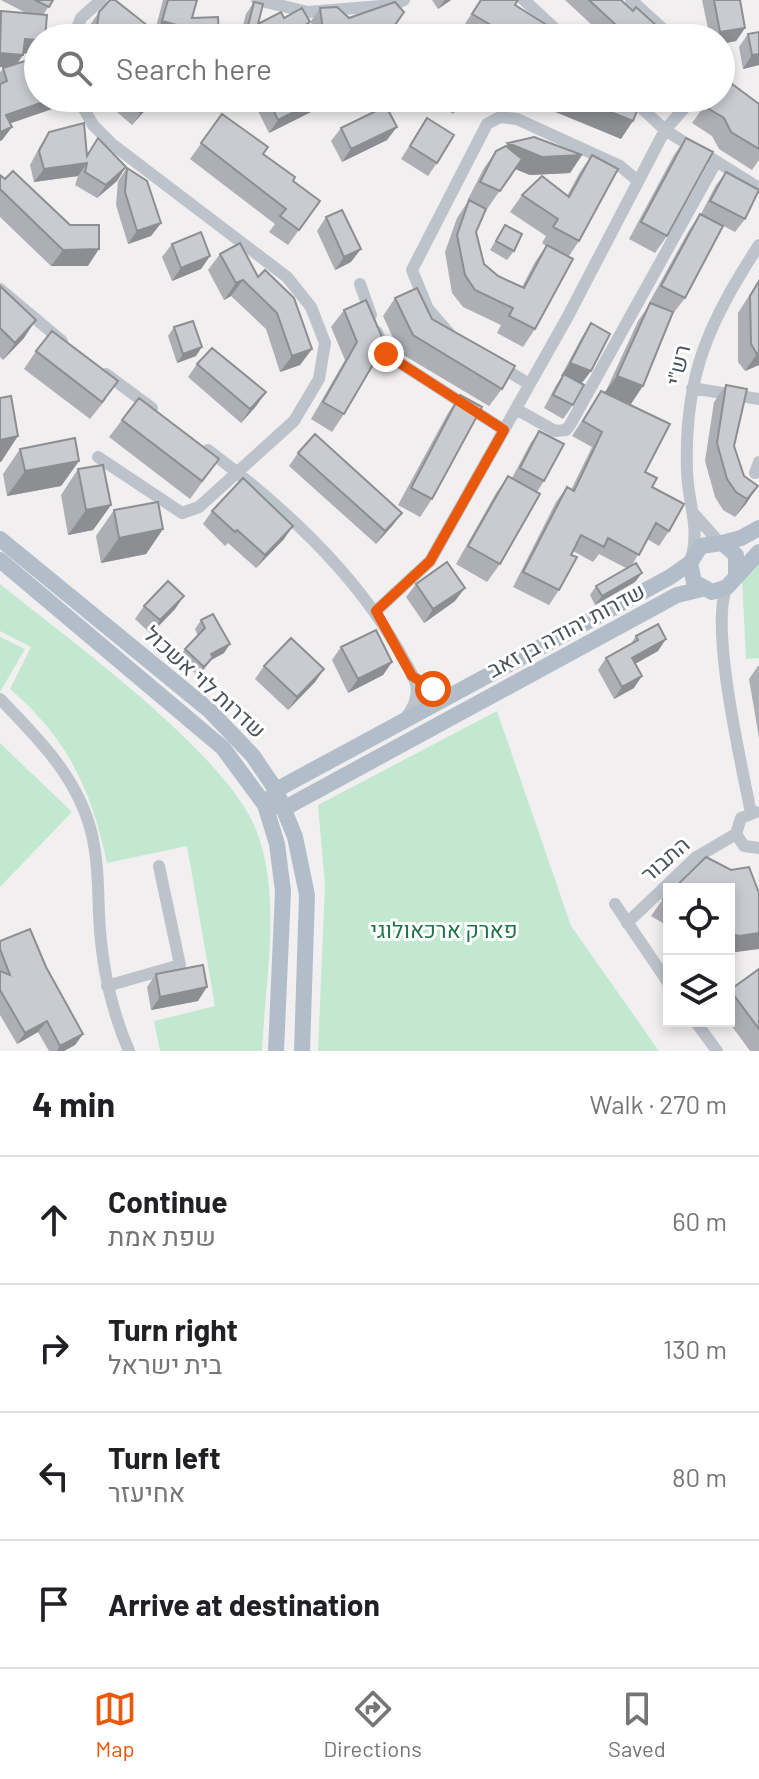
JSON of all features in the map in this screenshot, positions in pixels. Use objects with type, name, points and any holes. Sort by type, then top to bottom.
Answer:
[{"type":"main road","points":[[285,808],[265,805],[276,790],[670,577],[701,546],[741,538],[759,528]]},
{"type":"main road","name":"שדרות לוי אשכול","points":[[0,539],[209,710],[253,756],[276,790],[285,808],[307,895],[302,1051]]},
{"type":"main road","points":[[720,542],[736,555],[731,581]]},
{"type":"main road","points":[[691,559],[691,577],[704,590],[731,581],[759,552]]},
{"type":"main road","name":"שדרות לוי אשכול","points":[[0,560],[223,748],[265,805],[277,844],[283,891],[276,1051]]},
{"type":"main road","name":"שדרות יהודה בן זאב","points":[[285,808],[677,595],[704,590]]},
{"type":"street","points":[[79,24],[101,0]]},
{"type":"street","points":[[257,0],[308,12],[393,5],[404,0]]},
{"type":"street","points":[[524,0],[550,24]]},
{"type":"street","points":[[631,0],[658,24]]},
{"type":"street","points":[[86,112],[93,125],[112,144],[287,277],[303,293],[319,324],[324,359],[310,396],[294,421],[199,507],[182,513],[98,457]]},
{"type":"street","points":[[646,112],[665,130],[759,188]]},
{"type":"street","points":[[376,611],[430,561],[516,409],[665,130],[681,112]]},
{"type":"street","points":[[464,342],[445,331],[428,309],[412,270],[487,124],[500,117],[517,119],[620,166],[638,181]]},
{"type":"street","points":[[516,409],[555,431],[562,431],[570,425],[716,162]]},
{"type":"street","name":"רש\"י","points":[[691,559],[696,536],[686,455],[692,388],[713,320],[759,245]]},
{"type":"street","points":[[360,284],[386,354],[504,430]]},
{"type":"street","points":[[0,289],[80,354]]},
{"type":"street","points":[[489,358],[529,384]]},
{"type":"street","points":[[92,363],[165,418]]},
{"type":"street","points":[[692,388],[759,399]]},
{"type":"street","points":[[202,446],[239,473],[333,561],[376,611],[412,676],[415,702],[404,721]]},
{"type":"street","points":[[693,509],[697,520],[720,542]]},
{"type":"street","points":[[722,632],[731,581]]},
{"type":"street","points":[[704,590],[722,632],[755,813],[741,818],[736,834],[744,846],[759,850]]},
{"type":"street","points":[[412,676],[433,689],[455,694]]},
{"type":"street","points":[[0,699],[45,744],[83,808],[98,873],[107,986],[129,1051]]},
{"type":"street","name":"התבור","points":[[627,923],[695,858],[736,834]]},
{"type":"street","points":[[107,986],[180,965],[159,866]]},
{"type":"street","points":[[615,904],[663,975]]},
{"type":"street","points":[[699,1027],[717,1051]]},
{"type":"green space","points":[[759,561],[759,658],[746,659],[742,579]]},
{"type":"green space","points":[[0,584],[143,699],[214,768],[240,801],[257,832],[269,885],[270,941],[262,1051],[160,1051],[154,1021],[215,1006],[187,846],[107,863],[93,812],[74,767],[47,727],[10,689],[31,647],[0,631]]},
{"type":"green space","points":[[0,637],[25,649],[0,692]]},
{"type":"green space","name":"פארק ארכאולוגי","points":[[497,711],[571,926],[659,1051],[318,1051],[325,886],[318,805]]},
{"type":"green space","points":[[0,743],[72,812],[0,887]]},
{"type":"building","points":[[35,0],[53,0],[49,7]]},
{"type":"building","points":[[110,0],[115,0],[146,24],[97,24],[99,12]]},
{"type":"building","points":[[168,0],[197,0],[192,18],[218,17],[218,24],[173,24],[162,21]]},
{"type":"building","points":[[481,0],[518,0],[515,5],[545,24],[489,24],[472,14]]},
{"type":"building","points":[[589,0],[621,0],[633,11],[636,7],[655,24],[615,24]]},
{"type":"building","points":[[714,0],[740,0],[745,28],[735,30],[735,24],[718,24]]},
{"type":"building","points":[[254,2],[263,4],[258,24],[248,24]]},
{"type":"building","points":[[395,2],[404,12],[396,24],[322,24],[320,8],[337,7],[349,18]]},
{"type":"building","points":[[302,8],[310,22],[258,24],[281,12],[284,18]]},
{"type":"building","points":[[1,11],[47,15],[46,24],[24,24],[23,55],[0,53]]},
{"type":"building","points":[[759,32],[759,54],[752,55],[748,34]]},
{"type":"building","points":[[24,61],[24,109],[6,115],[12,127],[0,132],[0,84],[7,81],[3,68]]},
{"type":"building","points":[[735,86],[759,104],[759,149],[731,132],[724,118],[714,112],[735,112]]},
{"type":"building","points":[[274,112],[294,112],[278,120]]},
{"type":"building","points":[[374,112],[389,112],[397,127],[351,149],[341,128]]},
{"type":"building","points":[[611,112],[637,112],[633,121]]},
{"type":"building","points":[[222,114],[268,147],[263,154],[295,177],[293,181],[320,201],[299,230],[280,216],[286,209],[201,143]]},
{"type":"building","points":[[427,118],[454,135],[437,163],[410,146]]},
{"type":"building","points":[[84,123],[87,156],[98,138],[126,167],[106,185],[85,172],[87,163],[44,169],[39,151],[49,132]]},
{"type":"building","points":[[534,137],[582,155],[542,157],[508,143]]},
{"type":"building","points":[[686,138],[713,152],[667,236],[641,222]]},
{"type":"building","points":[[506,146],[522,159],[500,191],[480,182],[496,151]]},
{"type":"building","points":[[592,155],[618,169],[579,241],[553,227],[558,219],[522,195],[542,176],[569,197]]},
{"type":"building","points":[[127,168],[147,181],[161,223],[137,231],[125,192]]},
{"type":"building","points":[[13,171],[70,225],[99,225],[99,249],[63,250],[0,189],[0,175],[5,179]]},
{"type":"building","points":[[726,172],[759,190],[745,219],[710,201]]},
{"type":"building","points":[[469,200],[486,209],[476,232],[484,264],[498,276],[524,288],[547,245],[573,259],[535,329],[509,316],[513,308],[475,290],[465,275],[457,235]]},
{"type":"building","points":[[342,210],[361,249],[344,257],[326,217]]},
{"type":"building","points":[[700,214],[723,226],[685,298],[661,286]]},
{"type":"building","points":[[505,225],[522,234],[514,251],[496,241]]},
{"type":"building","points":[[201,232],[210,256],[181,268],[172,244]]},
{"type":"building","points":[[240,243],[258,277],[265,270],[294,298],[312,349],[292,356],[277,313],[243,280],[236,283],[220,254]]},
{"type":"building","points":[[759,281],[757,354],[751,344],[750,296]]},
{"type":"building","points":[[0,286],[36,320],[15,343],[0,328]]},
{"type":"building","points":[[417,288],[432,319],[515,366],[502,389],[413,335],[395,298]]},
{"type":"building","points":[[366,300],[385,344],[344,414],[323,402],[357,342],[344,310]]},
{"type":"building","points":[[650,303],[673,312],[643,386],[617,376]]},
{"type":"building","points":[[193,321],[202,347],[183,354],[174,327]]},
{"type":"building","points":[[591,323],[610,334],[591,371],[570,363]]},
{"type":"building","points":[[52,331],[118,381],[102,402],[36,351]]},
{"type":"building","points":[[212,348],[266,392],[250,409],[197,364]]},
{"type":"building","points":[[564,374],[584,385],[573,405],[553,395]]},
{"type":"building","points":[[726,385],[747,389],[734,446],[744,476],[758,486],[747,499],[736,492],[727,479],[717,443]]},
{"type":"building","points":[[601,391],[670,424],[645,472],[657,478],[652,487],[684,504],[669,531],[656,523],[639,555],[608,538],[604,547],[581,535],[571,555],[577,557],[559,590],[523,572],[567,487],[574,491],[602,432],[583,421]]},
{"type":"building","points":[[460,395],[482,407],[432,499],[411,488]]},
{"type":"building","points":[[11,396],[18,436],[0,440],[0,398]]},
{"type":"building","points":[[139,398],[219,459],[202,481],[122,420]]},
{"type":"building","points":[[539,431],[564,444],[544,481],[520,468]]},
{"type":"building","points":[[315,434],[402,513],[385,531],[298,453]]},
{"type":"building","points":[[75,438],[79,461],[25,471],[20,449]]},
{"type":"building","points":[[103,465],[111,505],[86,510],[78,469]]},
{"type":"building","points":[[508,476],[540,494],[500,564],[468,546]]},
{"type":"building","points":[[243,478],[293,526],[265,555],[212,511]]},
{"type":"building","points":[[158,502],[163,529],[119,538],[114,510]]},
{"type":"building","points":[[447,562],[465,588],[433,609],[416,584]]},
{"type":"building","points":[[636,563],[642,573],[602,596],[596,586]]},
{"type":"building","points":[[168,581],[184,596],[160,620],[144,606]]},
{"type":"building","points":[[213,614],[230,644],[211,654],[213,657],[204,667],[185,649],[205,628],[201,620]]},
{"type":"building","points":[[658,624],[666,639],[632,658],[642,676],[622,687],[606,658],[638,640],[636,636]]},
{"type":"building","points":[[376,630],[392,662],[358,679],[341,647]]},
{"type":"building","points":[[291,638],[324,669],[297,697],[264,666]]},
{"type":"building","points":[[706,857],[731,870],[749,867],[759,893],[759,933],[735,935],[735,883],[679,883]]},
{"type":"building","points":[[30,929],[46,967],[83,1034],[60,1046],[47,1021],[25,1033],[0,990],[0,971],[10,975],[0,941]]},
{"type":"building","points":[[203,965],[207,987],[160,997],[156,974]]},
{"type":"building","points":[[759,969],[759,1029],[735,997],[735,986]]},
{"type":"route","points":[[386,354],[504,430],[430,561],[376,611],[412,676],[433,689]]}]
